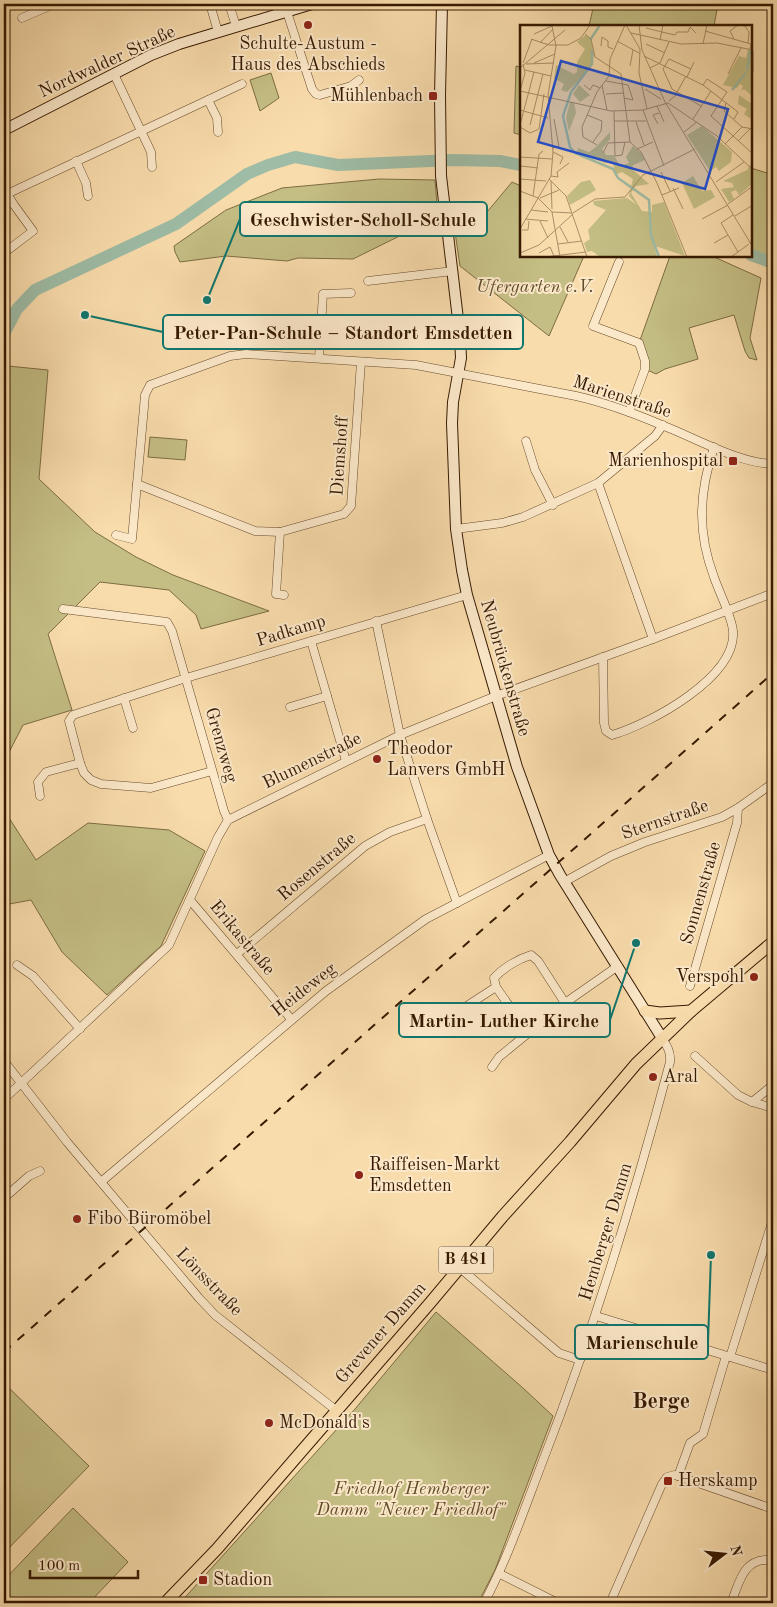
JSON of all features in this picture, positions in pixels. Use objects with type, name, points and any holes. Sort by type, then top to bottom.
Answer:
[{"type":"main road","name":"Grevener Damm","points":[[165,1603],[217,1549],[636,1064],[691,1011],[773,942]]},
{"type":"main road","points":[[645,1011],[660,1013],[691,1011]]},
{"type":"street","points":[[22,18],[54,4]]},
{"type":"street","points":[[210,4],[218,32]]},
{"type":"street","points":[[229,4],[236,26]]},
{"type":"street","name":"Nordwalder Straße","points":[[4,130],[151,55],[179,44],[312,4]]},
{"type":"street","name":"Neubrückenstraße","points":[[442,4],[441,176],[460,336],[461,358],[453,402],[452,422],[456,529],[467,595],[520,775],[549,855],[662,1038]]},
{"type":"street","points":[[287,12],[312,89],[316,94],[320,95],[351,86],[359,80]]},
{"type":"street","points":[[114,74],[151,152],[152,167]]},
{"type":"street","points":[[4,253],[33,231],[14,206],[6,190],[76,161],[242,84]]},
{"type":"street","points":[[208,100],[216,118],[218,132]]},
{"type":"street","points":[[76,161],[86,183],[88,196]]},
{"type":"street","points":[[619,262],[593,326],[639,343],[645,361],[645,369],[629,412]]},
{"type":"street","points":[[368,281],[452,271]]},
{"type":"street","points":[[319,358],[323,294],[351,293]]},
{"type":"street","points":[[116,535],[132,538],[145,395],[150,386],[230,356],[246,354],[416,365],[458,373]]},
{"type":"street","name":"Diemshoff","points":[[137,484],[255,532],[280,532],[344,514],[351,506],[361,362]]},
{"type":"street","name":"Marienstraße","points":[[458,373],[593,400],[663,425],[755,462],[773,463]]},
{"type":"street","points":[[456,529],[502,523],[523,517],[598,483],[655,436],[663,425]]},
{"type":"street","points":[[526,441],[535,470],[553,505]]},
{"type":"street","points":[[603,657],[604,723],[606,731],[612,735],[645,723],[676,705],[702,686],[728,655],[733,644],[733,630],[706,555],[702,532],[706,470],[714,447]]},
{"type":"street","points":[[598,483],[653,639]]},
{"type":"street","points":[[280,532],[276,594],[284,594]]},
{"type":"street","name":"Blumenstraße","points":[[228,820],[400,735],[496,696],[773,593]]},
{"type":"street","name":"Padkamp","points":[[80,763],[69,727],[69,721],[73,715],[186,678],[467,595]]},
{"type":"street","name":"Grenzweg","points":[[63,608],[167,622],[172,631],[228,820]]},
{"type":"street","points":[[376,621],[400,735],[426,819],[457,903]]},
{"type":"street","points":[[311,641],[346,761]]},
{"type":"street","points":[[290,707],[327,696]]},
{"type":"street","points":[[124,698],[133,728]]},
{"type":"street","points":[[40,796],[38,782],[46,772],[80,763],[84,773],[91,780],[101,784],[151,788],[212,771]]},
{"type":"street","name":"Sternstraße","points":[[564,882],[611,856],[645,842],[722,816],[738,808],[773,783]]},
{"type":"street","name":"Sonnenstraße","points":[[690,986],[737,823],[738,808]]},
{"type":"street","name":"Rosenstraße","points":[[237,954],[370,843],[390,832],[426,819]]},
{"type":"street","points":[[4,1099],[169,945],[218,837],[228,820]]},
{"type":"street","name":"Heideweg","points":[[101,1182],[326,990],[426,919],[549,855]]},
{"type":"street","name":"Erikastraße","points":[[190,900],[291,1019]]},
{"type":"street","points":[[528,1033],[496,987],[494,978],[500,972],[524,957],[531,955],[538,961],[565,1004]]},
{"type":"street","points":[[17,965],[33,976],[80,1029]]},
{"type":"street","points":[[492,1067],[499,1057],[528,1033],[618,966]]},
{"type":"street","points":[[456,1018],[462,1008],[496,987]]},
{"type":"street","name":"Hemberger Damm","points":[[484,1603],[500,1574],[596,1316],[649,1140],[670,1062],[671,1056],[668,1046],[662,1038]]},
{"type":"street","points":[[695,1056],[738,1095],[752,1102],[773,1108]]},
{"type":"street","name":"Lönsstraße","points":[[4,1062],[101,1182],[215,1315],[337,1411]]},
{"type":"street","points":[[752,1102],[773,1085]]},
{"type":"street","points":[[4,1198],[29,1176],[40,1171]]},
{"type":"street","points":[[678,1476],[690,1443],[703,1434],[773,1219]]},
{"type":"street","points":[[460,1268],[559,1353],[580,1360]]},
{"type":"street","points":[[596,1316],[773,1370]]},
{"type":"street","points":[[610,1603],[664,1479],[671,1475],[678,1476],[773,1509]]},
{"type":"street","points":[[731,1603],[748,1566],[756,1560],[773,1560]]},
{"type":"street","points":[[500,1574],[558,1603]]},
{"type":"green space","points":[[594,4],[718,4],[714,25],[589,25]]},
{"type":"green space","points":[[516,66],[520,67],[520,135],[514,133]]},
{"type":"green space","points":[[271,73],[279,98],[260,111],[250,80]]},
{"type":"green space","points":[[773,155],[773,268],[749,258],[752,258],[752,168],[767,173]]},
{"type":"green space","points":[[379,179],[435,180],[438,217],[353,259],[298,258],[287,261],[226,256],[180,262],[175,252],[174,246],[226,210],[282,188]]},
{"type":"green space","name":"Ufergarten e.V.","points":[[512,182],[520,186],[520,258],[583,258],[549,336],[460,266],[455,232],[472,230]]},
{"type":"green space","points":[[669,258],[716,258],[761,278],[750,338],[757,360],[749,358],[745,351],[734,315],[689,328],[698,359],[665,369],[656,374],[645,369],[639,343]]},
{"type":"green space","points":[[8,366],[48,370],[39,479],[95,532],[136,557],[173,575],[269,611],[201,629],[196,615],[169,590],[100,582],[48,634],[72,710],[23,725],[4,762],[4,722],[10,719],[4,704],[4,414]]},
{"type":"green space","points":[[150,437],[187,440],[185,460],[148,457]]},
{"type":"green space","points":[[4,810],[36,860],[88,823],[169,830],[205,851],[161,946],[107,995],[62,952],[31,900],[4,905]]},
{"type":"green space","name":"Friedhof Hemberger Damm \"Neuer Friedhof\"","points":[[436,1312],[553,1416],[495,1570],[478,1603],[180,1603],[355,1409]]},
{"type":"green space","points":[[4,1383],[89,1466],[4,1553]]},
{"type":"green space","points":[[73,1508],[128,1562],[89,1603],[5,1603],[4,1580]]},
{"type":"waterway","name":"Mühlenbach","points":[[4,334],[17,309],[35,290],[176,224],[247,174],[268,165],[295,157],[338,165],[453,160],[500,161],[520,165]]},
{"type":"waterway","name":"Mühlenbach","points":[[752,255],[773,263]]},
{"type":"railway","points":[[4,1352],[773,673]]},
{"type":"place","name":"Schulte-Austum - Haus des Abschieds","points":[[308,25]]},
{"type":"place","name":"Mühlenbach","points":[[433,96]]},
{"type":"place","name":"Geschwister-Scholl-Schule","points":[[207,300]]},
{"type":"place","name":"Peter-Pan-Schule – Standort Emsdetten","points":[[85,315]]},
{"type":"place","name":"Marienhospital","points":[[733,461]]},
{"type":"place","name":"Theodor Lanvers GmbH","points":[[377,759]]},
{"type":"place","name":"Martin- Luther Kirche","points":[[636,943]]},
{"type":"place","name":"Verspohl","points":[[754,977]]},
{"type":"place","name":"Aral","points":[[653,1077]]},
{"type":"place","name":"Raiffeisen-Markt Emsdetten","points":[[359,1175]]},
{"type":"place","name":"Fibo Büromöbel","points":[[77,1219]]},
{"type":"place","name":"Marienschule","points":[[711,1255]]},
{"type":"place","name":"McDonald's","points":[[269,1423]]},
{"type":"place","name":"Herskamp","points":[[668,1481]]},
{"type":"place","name":"Stadion","points":[[203,1580]]},
{"type":"district","name":"Berge","points":[[661,1402]]}]
